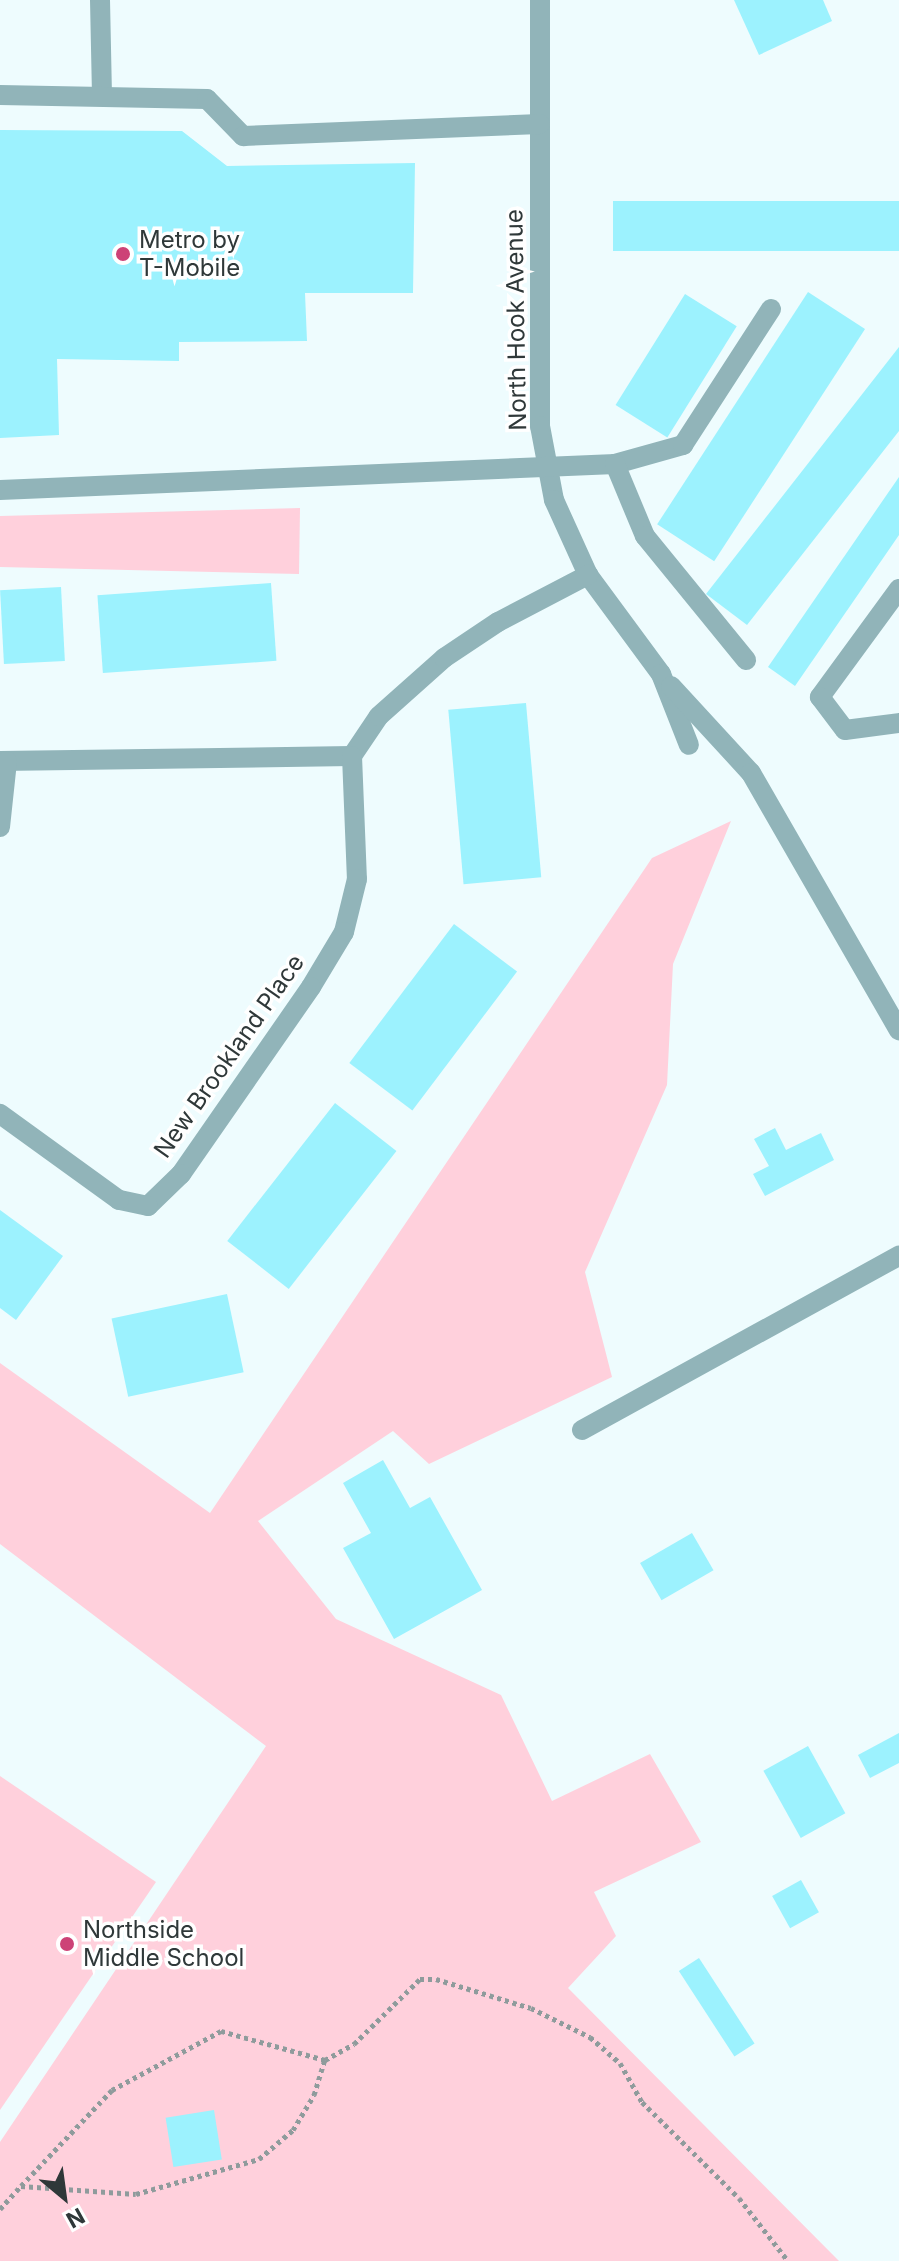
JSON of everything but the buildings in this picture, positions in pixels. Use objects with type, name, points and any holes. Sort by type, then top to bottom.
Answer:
[{"type":"street","points":[[100,0],[102,94]]},
{"type":"street","name":"North Hook Avenue","points":[[540,0],[540,426],[554,500],[588,575],[661,674],[689,745]]},
{"type":"street","points":[[0,95],[102,94],[207,99],[243,136],[540,124]]},
{"type":"street","points":[[0,490],[547,464],[615,464],[683,445],[771,309]]},
{"type":"street","points":[[615,464],[645,536],[746,660]]},
{"type":"street","points":[[0,827],[3,761],[352,756],[379,716],[444,658],[498,622],[588,575]]},
{"type":"street","points":[[899,589],[820,697],[845,730],[899,723]]},
{"type":"street","points":[[661,674],[751,773],[899,1030]]},
{"type":"street","name":"New Brookland Place","points":[[0,1114],[119,1200],[148,1206],[181,1174],[344,932],[357,879],[352,756]]},
{"type":"street","points":[[582,1430],[899,1256]]},
{"type":"path","points":[[21,2186],[136,2194],[242,2167],[293,2130],[314,2095],[325,2060],[354,2044],[420,1979],[480,1989],[531,2008],[590,2037],[620,2063],[642,2102],[739,2198],[788,2261]]},
{"type":"path","points":[[0,2209],[112,2090],[221,2031],[325,2060]]},
{"type":"path","points":[[21,2186],[38,2187]]},
{"type":"shaded area","points":[[300,508],[299,574],[0,567],[0,516]]},
{"type":"shaded area","points":[[731,821],[673,964],[667,1085],[585,1272],[612,1377],[429,1464],[393,1431],[258,1521],[336,1619],[501,1695],[552,1801],[650,1754],[701,1842],[594,1892],[616,1936],[568,1988],[839,2261],[0,2261],[0,2142],[266,1746],[0,1544],[0,1363],[210,1513],[652,858]]},
{"type":"shaded area","points":[[0,1776],[156,1882],[0,2110]]},
{"type":"place","name":"Metro by T-Mobile","points":[[123,254]]},
{"type":"place","name":"Northside Middle School","points":[[67,1944]]}]
